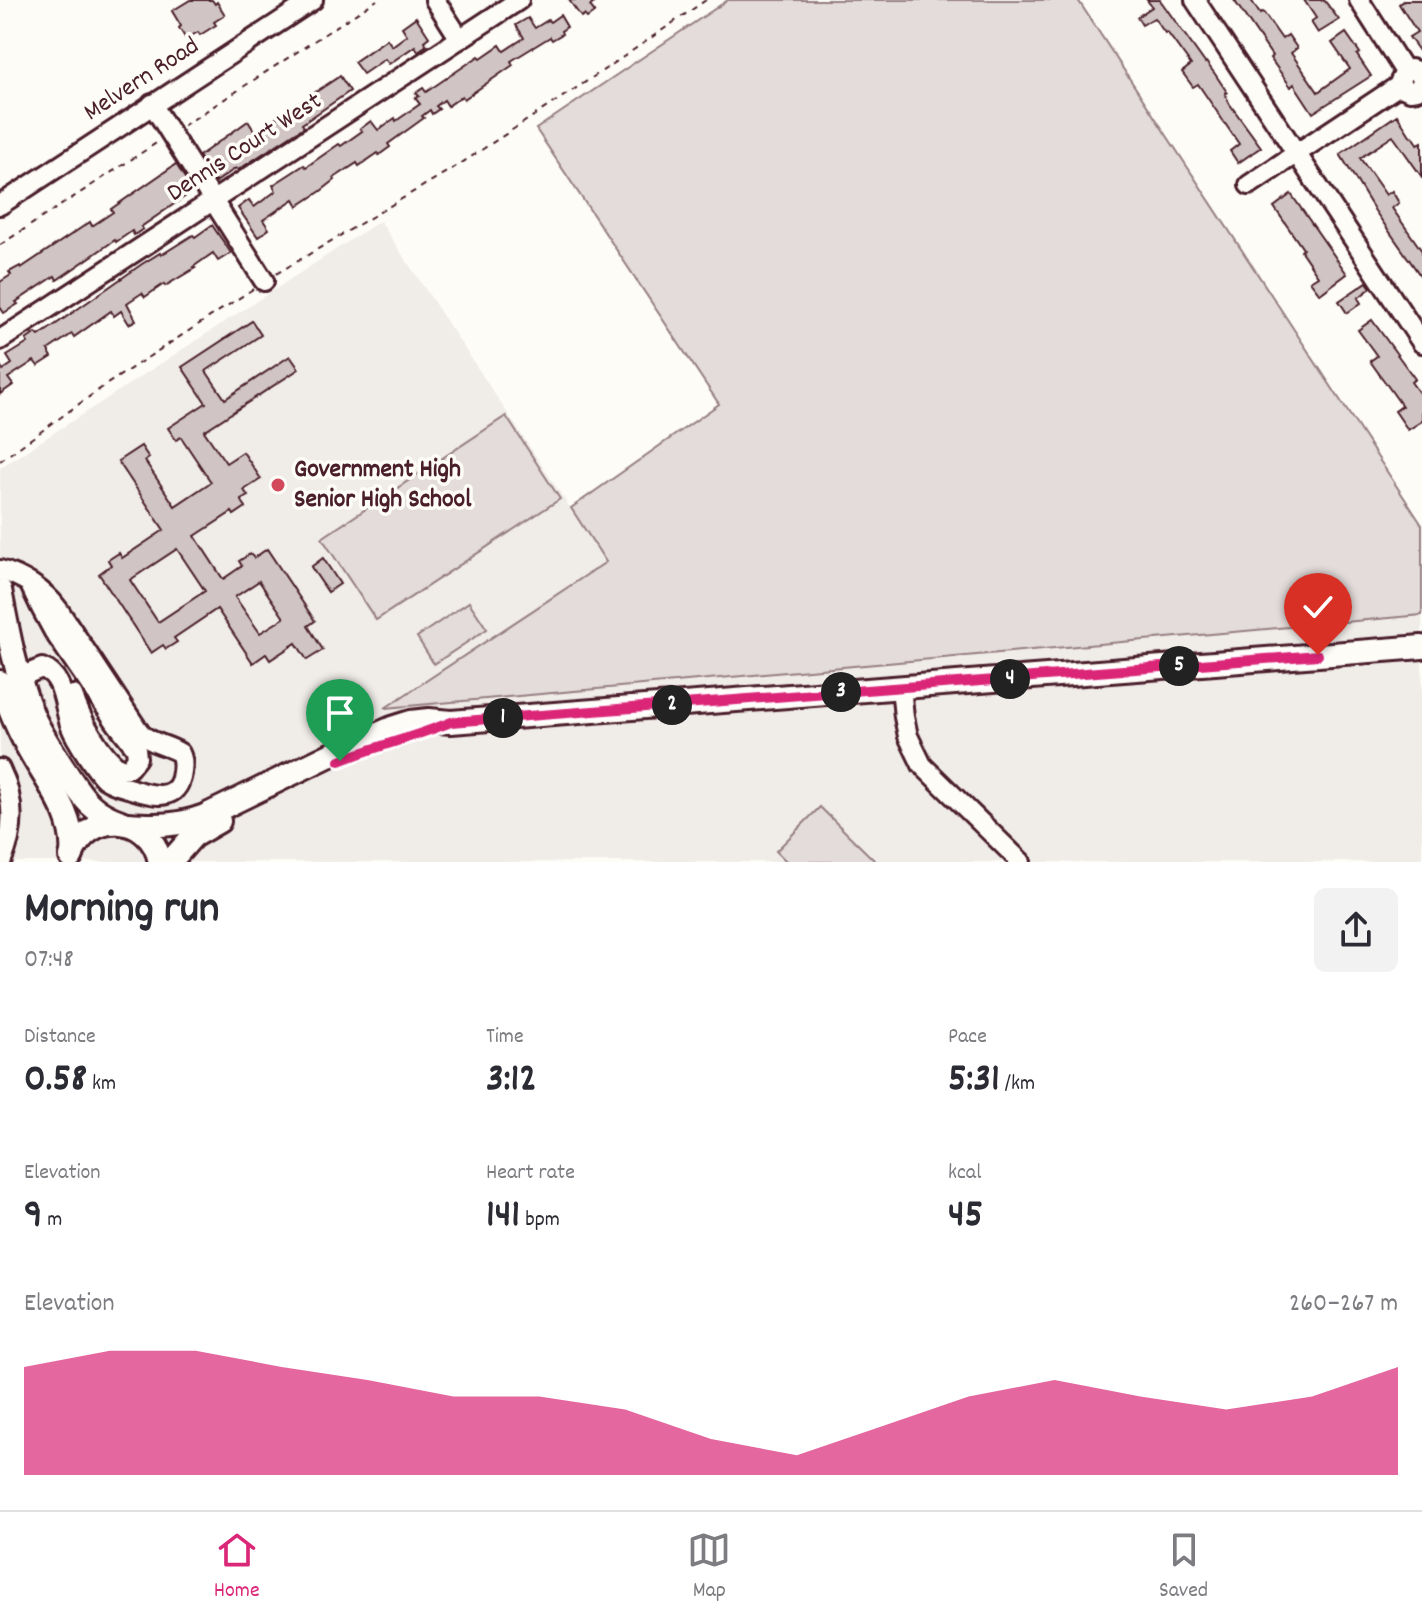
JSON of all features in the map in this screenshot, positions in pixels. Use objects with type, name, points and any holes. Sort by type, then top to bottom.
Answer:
[{"type":"main road","points":[[0,590],[15,722],[69,821],[73,841],[71,858]]},
{"type":"main road","points":[[71,858],[77,843],[92,829],[105,823],[173,825],[189,822],[411,722],[451,722],[1422,647]]},
{"type":"main road","points":[[10,679],[87,802],[102,815],[140,829],[152,840],[160,862]]},
{"type":"main road","points":[[170,862],[193,836],[210,825],[316,772],[364,751],[424,734],[451,722]]},
{"type":"street","name":"Melvern Road","points":[[0,205],[313,0]]},
{"type":"street","points":[[435,0],[460,39]]},
{"type":"street","name":"Dennis Court West","points":[[0,340],[519,0]]},
{"type":"street","points":[[1195,0],[1422,343]]},
{"type":"street","points":[[1249,185],[1416,81],[1359,0]]},
{"type":"street","points":[[152,104],[264,281]]},
{"type":"street","points":[[0,570],[22,578],[53,603],[141,734],[180,753],[183,761],[178,785],[168,794],[159,796],[106,779],[72,730],[56,677],[42,668]]},
{"type":"street","points":[[10,679],[54,664],[64,670],[81,716],[105,753],[121,769],[133,765],[138,754],[136,748],[54,632],[30,585]]},
{"type":"street","points":[[901,687],[908,736],[922,765],[1021,862]]},
{"type":"street","points":[[0,769],[10,795],[12,819],[1,862]]},
{"type":"path","points":[[0,245],[377,0]]},
{"type":"path","points":[[0,461],[107,384],[264,281],[460,164],[706,0]]},
{"type":"shaded area","points":[[728,0],[1078,0],[1422,525],[1422,615],[385,708],[606,562],[571,508],[719,404],[536,129]]},
{"type":"shaded area","points":[[380,221],[606,562],[386,708],[1422,616],[1422,862],[0,862],[0,468]]},
{"type":"shaded area","points":[[506,416],[560,499],[376,620],[322,538]]},
{"type":"shaded area","points":[[469,602],[487,629],[434,664],[417,637]]},
{"type":"shaded area","points":[[820,807],[876,862],[787,862],[776,851]]},
{"type":"building","points":[[190,0],[217,2],[225,15],[200,35],[198,32],[186,39],[172,11]]},
{"type":"building","points":[[569,0],[599,0],[590,6],[595,12],[587,18],[584,15],[581,17]]},
{"type":"building","points":[[1147,0],[1160,0],[1215,74],[1227,92],[1229,103],[1261,147],[1238,163],[1230,151],[1239,144],[1198,84],[1193,87],[1182,72],[1191,65],[1154,18],[1142,25],[1137,17],[1152,7]]},
{"type":"building","points":[[1234,0],[1251,0],[1282,39],[1288,35],[1297,48],[1291,53],[1318,92],[1350,69],[1332,43],[1346,33],[1371,76],[1313,113],[1294,84],[1291,87],[1270,58],[1272,56]]},
{"type":"building","points":[[1304,0],[1324,0],[1339,20],[1318,33],[1311,22],[1316,18]]},
{"type":"building","points":[[1404,0],[1422,0],[1422,55],[1409,37],[1417,32],[1399,4]]},
{"type":"building","points":[[560,15],[567,27],[561,31],[562,34],[552,40],[550,37],[511,61],[513,65],[464,99],[462,96],[448,106],[444,100],[436,106],[439,109],[432,114],[430,110],[422,116],[424,118],[388,144],[390,147],[379,155],[359,166],[357,163],[298,206],[294,199],[263,220],[269,229],[258,237],[238,208],[249,200],[254,207],[276,191],[273,185],[339,144],[341,146],[371,121],[378,130],[395,118],[396,121],[420,104],[415,98],[423,88],[426,92],[479,56],[481,58],[500,45],[504,51],[524,38],[516,25],[528,18],[535,28]]},
{"type":"building","points":[[416,17],[429,37],[424,41],[427,45],[418,51],[415,46],[389,64],[385,59],[363,74],[354,62],[387,39],[392,46],[407,35],[402,27]]},
{"type":"building","points":[[340,76],[350,91],[302,124],[304,127],[216,182],[199,156],[248,121],[255,132]]},
{"type":"building","points":[[1397,115],[1411,137],[1418,144],[1422,142],[1422,177],[1393,136],[1360,158],[1386,195],[1392,191],[1399,203],[1392,208],[1422,251],[1422,278],[1340,154]]},
{"type":"building","points":[[176,164],[193,191],[134,235],[132,231],[115,240],[57,280],[55,276],[4,313],[0,307],[0,282],[11,275],[9,272],[21,268],[90,222],[92,226]]},
{"type":"building","points":[[1291,194],[1347,274],[1320,294],[1310,281],[1318,276],[1274,207]]},
{"type":"building","points":[[212,225],[231,253],[218,261],[213,253],[165,286],[145,297],[142,293],[127,303],[136,320],[129,324],[121,311],[114,316],[111,311],[74,337],[72,334],[48,350],[52,357],[38,366],[34,361],[8,378],[13,385],[0,394],[0,365],[3,370],[12,364],[7,356],[28,343],[26,340],[36,333],[39,336],[142,264]]},
{"type":"building","points":[[1367,282],[1371,288],[1358,298],[1361,303],[1347,313],[1339,301]]},
{"type":"building","points":[[1372,320],[1415,379],[1411,382],[1422,397],[1422,421],[1408,430],[1395,411],[1402,406],[1370,361],[1377,356],[1358,330]]},
{"type":"building","points":[[252,321],[261,335],[206,371],[225,399],[290,356],[299,369],[204,431],[226,463],[243,452],[261,479],[244,490],[248,496],[241,500],[246,507],[234,515],[232,512],[195,536],[223,579],[242,566],[239,561],[250,554],[254,558],[267,549],[315,621],[308,626],[323,650],[307,660],[296,643],[270,660],[266,654],[253,663],[217,609],[174,638],[177,642],[166,649],[163,645],[151,653],[99,574],[111,565],[108,560],[119,553],[122,558],[164,530],[118,461],[141,446],[149,458],[145,461],[175,506],[211,482],[181,437],[176,440],[168,428],[206,403],[182,367]],"holes":[[[177,549],[205,591],[158,622],[130,580]],[[259,581],[284,618],[260,633],[235,597]]]},
{"type":"building","points":[[323,558],[340,584],[328,592],[311,567]]},
{"type":"place","name":"Government High Senior High School","points":[[278,485]]},
{"type":"route","points":[[340,761],[451,722],[1318,655]]}]
